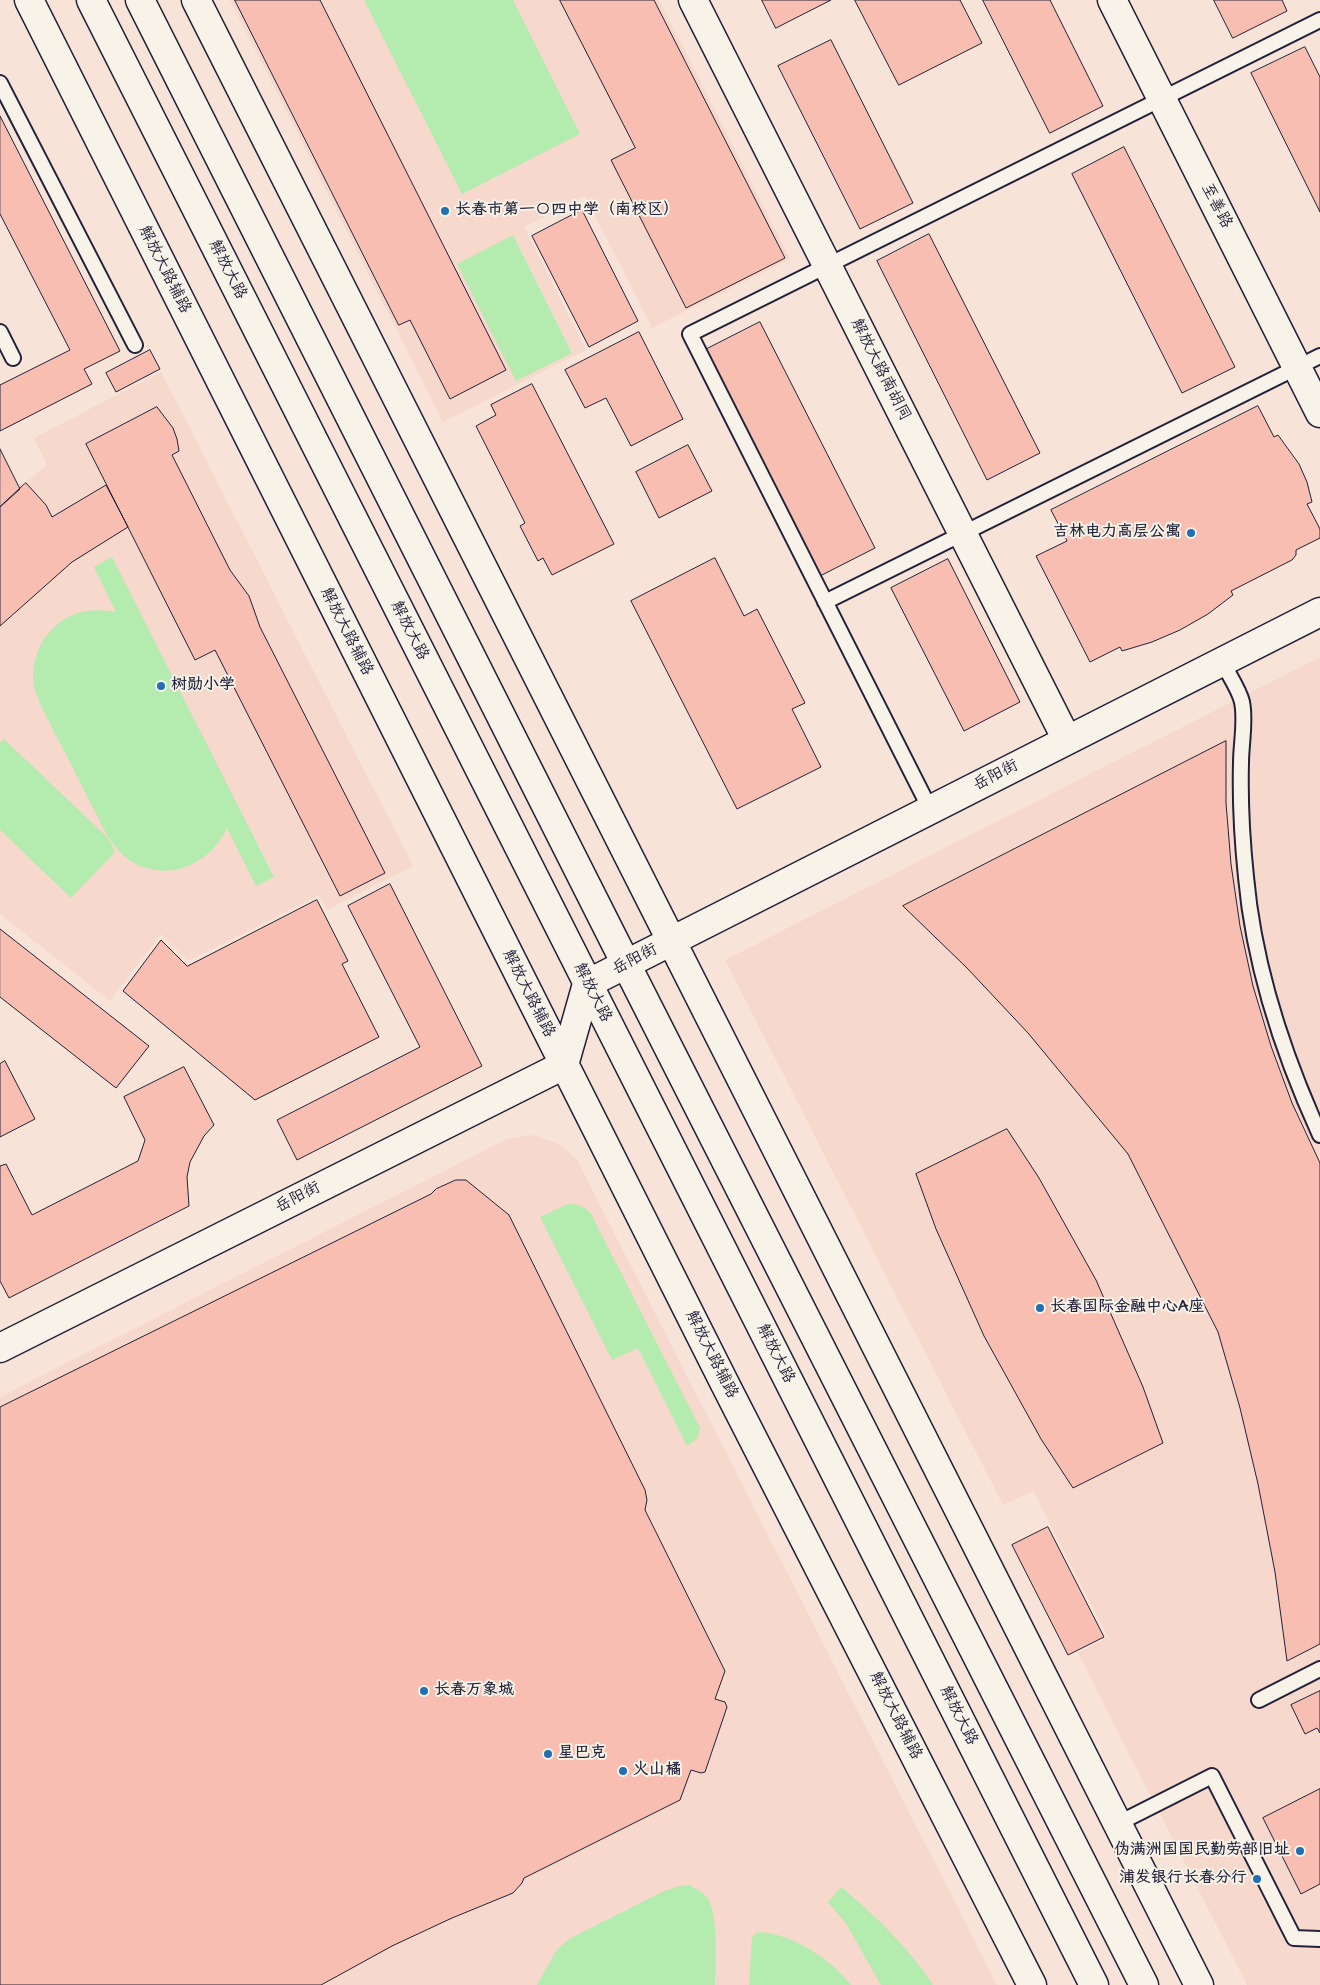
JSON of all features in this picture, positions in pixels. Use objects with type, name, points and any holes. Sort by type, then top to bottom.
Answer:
[{"type":"street","name":"解放大路辅路","points":[[28,0],[564,1064],[1032,1985]]},
{"type":"street","name":"解放大路","points":[[91,0],[1094,1985]]},
{"type":"street","points":[[140,0],[1144,1985]]},
{"type":"street","points":[[196,0],[1198,1985]]},
{"type":"street","name":"解放大路南胡同","points":[[693,0],[1067,740]]},
{"type":"street","name":"至善路","points":[[1112,0],[1162,99],[1309,362],[1320,413]]},
{"type":"street","name":"岳阳街","points":[[587,984],[1320,612]]},
{"type":"street","points":[[564,1064],[587,984]]},
{"type":"street","name":"岳阳街","points":[[0,1348],[564,1064]]},
{"type":"lane","points":[[930,809],[690,334],[1320,20]]},
{"type":"lane","points":[[0,83],[136,346]]},
{"type":"lane","points":[[0,332],[14,358]]},
{"type":"lane","points":[[825,602],[1309,362]]},
{"type":"lane","points":[[1222,661],[1242,700],[1243,708],[1241,821],[1246,879],[1255,937],[1285,1051],[1320,1135]]},
{"type":"lane","points":[[1259,1700],[1320,1669]]},
{"type":"lane","points":[[1117,1824],[1212,1776],[1294,1938],[1320,1939]]},
{"type":"shaded area","name":"长春市第一〇四中学（南校区）","points":[[230,0],[659,0],[790,259],[652,328],[585,196],[524,227],[586,350],[443,422]]},
{"type":"shaded area","name":"树勋小学","points":[[161,372],[413,866],[327,910],[319,895],[188,961],[161,934],[110,1001],[0,914],[0,449],[20,488],[47,464],[34,438]]},
{"type":"shaded area","points":[[1320,657],[1320,1985],[1247,1985],[1078,1653],[1108,1637],[1033,1491],[1003,1505],[725,960]]},
{"type":"shaded area","name":"长春万象城","points":[[533,1135],[557,1143],[577,1160],[997,1985],[0,1985],[0,1397],[507,1139]]},
{"type":"green space","points":[[364,0],[513,0],[580,134],[462,194]]},
{"type":"green space","points":[[513,235],[572,353],[516,381],[457,264]]},
{"type":"green space","points":[[112,557],[274,877],[256,886],[227,828],[220,841],[200,860],[175,870],[161,871],[148,868],[134,863],[126,857],[115,847],[107,835],[40,704],[34,686],[33,674],[38,652],[50,632],[67,617],[78,613],[97,610],[116,612],[94,567]]},
{"type":"green space","points":[[4,739],[108,838],[115,852],[71,898],[0,830],[0,743]]},
{"type":"green space","points":[[568,1204],[581,1206],[591,1214],[700,1428],[696,1439],[687,1446],[638,1348],[612,1360],[540,1217]]},
{"type":"green space","points":[[689,1885],[700,1891],[708,1899],[714,1917],[716,1941],[715,1985],[537,1985],[556,1951],[569,1939],[662,1892],[679,1886]]},
{"type":"green space","points":[[841,1887],[891,1933],[924,1971],[933,1985],[881,1985],[847,1925],[828,1902]]},
{"type":"green space","points":[[762,1932],[787,1938],[811,1950],[833,1966],[851,1985],[749,1985],[752,1937],[756,1933]]},
{"type":"building","points":[[235,0],[320,0],[506,370],[450,399],[410,320],[399,325]]},
{"type":"building","points":[[560,0],[654,0],[785,258],[686,308],[611,160],[635,148]]},
{"type":"building","points":[[762,0],[831,0],[776,28]]},
{"type":"building","points":[[855,0],[960,0],[982,43],[899,85]]},
{"type":"building","points":[[983,0],[1050,0],[1103,106],[1050,133]]},
{"type":"building","points":[[1214,0],[1282,0],[1287,11],[1233,38]]},
{"type":"building","points":[[831,40],[913,203],[860,229],[778,66]]},
{"type":"building","points":[[1305,47],[1320,77],[1320,212],[1251,73]]},
{"type":"building","points":[[0,116],[120,351],[84,369],[92,384],[0,431],[0,385],[70,350],[0,214]]},
{"type":"building","points":[[1124,147],[1235,367],[1182,393],[1072,174]]},
{"type":"building","points":[[582,210],[638,321],[589,347],[532,236]]},
{"type":"building","points":[[929,234],[1040,453],[987,480],[877,261]]},
{"type":"building","points":[[760,322],[875,548],[820,576],[705,350]]},
{"type":"building","points":[[639,332],[683,419],[631,446],[606,398],[585,408],[565,370]]},
{"type":"building","points":[[150,350],[160,369],[116,392],[106,373]]},
{"type":"building","points":[[532,384],[614,544],[552,575],[543,558],[538,561],[520,526],[525,523],[476,426],[496,415],[491,405]]},
{"type":"building","name":"吉林电力高层公寓","points":[[1258,406],[1274,437],[1278,435],[1299,464],[1307,482],[1312,502],[1307,504],[1320,529],[1320,538],[1296,550],[1296,555],[1292,560],[1231,591],[1233,595],[1208,614],[1180,630],[1152,642],[1122,651],[1120,647],[1090,662],[1036,556],[1067,541],[1051,510]]},
{"type":"building","points":[[157,407],[173,428],[177,439],[179,451],[172,455],[230,570],[249,596],[260,627],[385,873],[340,896],[215,650],[195,660],[86,444]]},
{"type":"building","points":[[688,445],[712,491],[659,518],[636,472]]},
{"type":"building","points":[[0,449],[20,489],[0,507]]},
{"type":"building","points":[[26,483],[46,505],[52,517],[106,485],[128,527],[72,562],[0,626],[0,507]]},
{"type":"building","points":[[715,558],[744,616],[757,609],[805,703],[792,709],[821,767],[737,809],[631,601]]},
{"type":"building","points":[[948,559],[1020,702],[964,731],[891,588]]},
{"type":"building","points":[[1226,741],[1226,803],[1231,864],[1240,926],[1253,986],[1271,1046],[1292,1103],[1320,1163],[1320,1644],[1287,1661],[1275,1572],[1258,1484],[1240,1408],[1218,1332],[1128,1154],[1028,1033],[967,968],[903,906]]},
{"type":"building","points":[[390,884],[482,1066],[297,1160],[277,1120],[420,1047],[348,906]]},
{"type":"building","points":[[317,900],[348,961],[342,964],[379,1037],[255,1100],[123,991],[161,940],[187,966]]},
{"type":"building","points":[[0,929],[149,1046],[116,1088],[0,997]]},
{"type":"building","points":[[5,1061],[35,1119],[0,1137],[0,1064]]},
{"type":"building","points":[[184,1067],[214,1125],[204,1136],[190,1162],[187,1177],[189,1206],[9,1298],[0,1281],[0,1166],[6,1164],[32,1215],[138,1161],[145,1140],[124,1097]]},
{"type":"building","name":"长春国际金融中心A座","points":[[1007,1129],[1039,1178],[1096,1280],[1143,1387],[1163,1443],[1073,1488],[1041,1439],[984,1336],[936,1229],[916,1174]]},
{"type":"building","name":"长春万象城","points":[[456,1180],[466,1180],[509,1215],[645,1490],[647,1500],[645,1510],[725,1671],[715,1699],[725,1702],[727,1707],[705,1772],[701,1773],[691,1770],[680,1800],[524,1878],[513,1893],[452,1918],[392,1946],[321,1985],[0,1985],[0,1407]]},
{"type":"building","points":[[1048,1527],[1104,1637],[1068,1655],[1012,1545]]},
{"type":"building","points":[[1320,1691],[1320,1733],[1317,1728],[1305,1734],[1291,1705]]},
{"type":"building","name":"伪满洲国国民勤劳部旧址","points":[[1320,1789],[1320,1884],[1301,1894],[1263,1818]]},
{"type":"place","name":"长春市第一〇四中学（南校区）","points":[[445,211]]},
{"type":"place","name":"吉林电力高层公寓","points":[[1191,533]]},
{"type":"place","name":"树勋小学","points":[[161,686]]},
{"type":"place","name":"长春国际金融中心A座","points":[[1040,1308]]},
{"type":"place","name":"长春万象城","points":[[424,1691]]},
{"type":"place","name":"星巴克","points":[[548,1754]]},
{"type":"place","name":"火山橘","points":[[623,1771]]},
{"type":"place","name":"伪满洲国国民勤劳部旧址","points":[[1300,1851]]},
{"type":"place","name":"浦发银行长春分行","points":[[1257,1879]]}]
